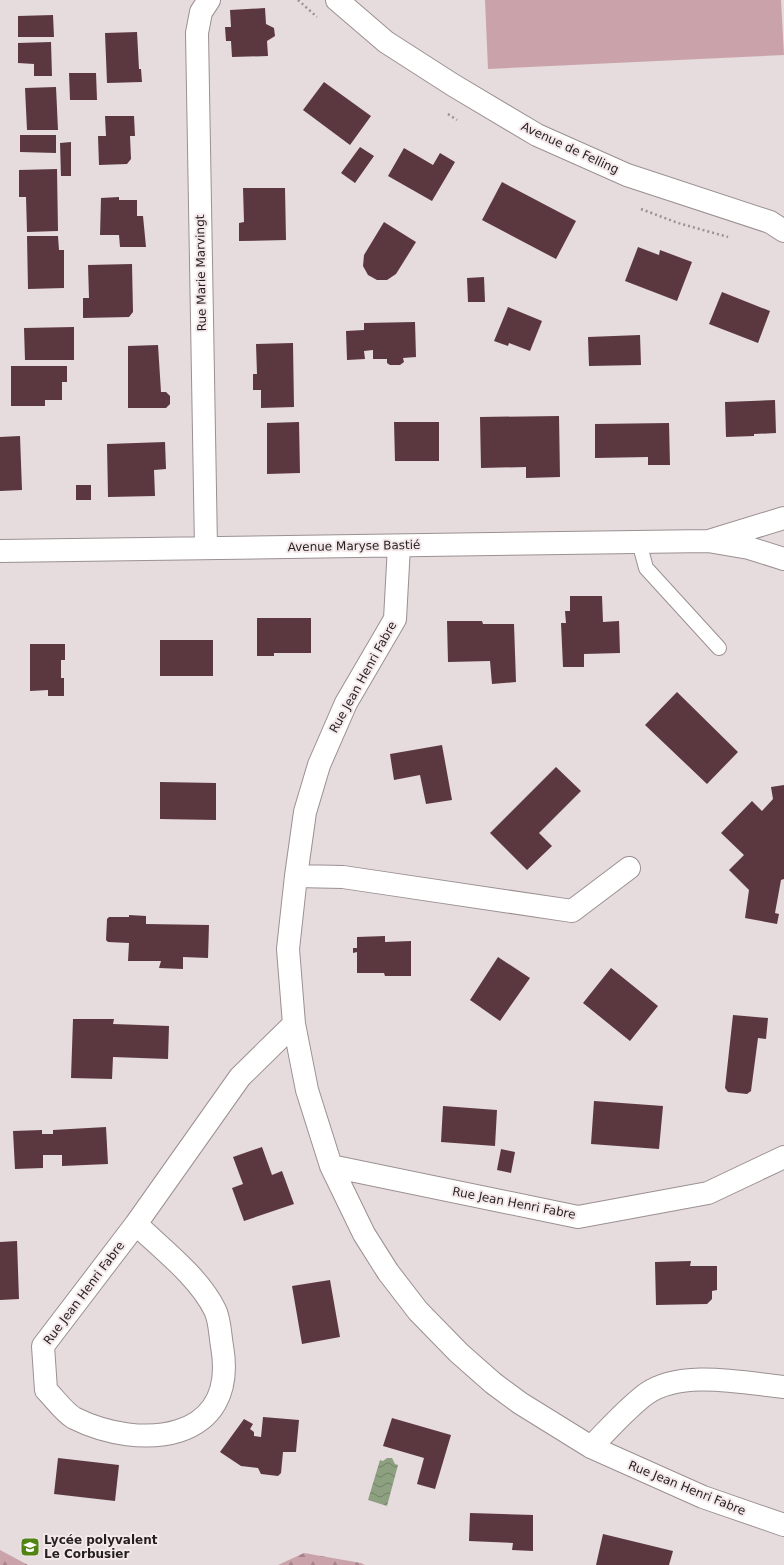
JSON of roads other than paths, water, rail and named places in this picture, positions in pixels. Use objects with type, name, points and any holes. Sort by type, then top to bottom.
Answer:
[{"type":"street","name":"Rue Marie Marvingt","points":[[206,548],[197,33],[201,12],[209,0]]},
{"type":"street","name":"Avenue de Felling","points":[[337,0],[386,42],[453,85],[537,135],[627,175],[770,222],[784,231]]},
{"type":"street","name":"Avenue Maryse Bastié","points":[[708,541],[784,518]]},
{"type":"street","name":"Avenue Maryse Bastié","points":[[0,551],[708,541],[749,548],[784,559]]},
{"type":"street","name":"Rue Jean Henri Fabre","points":[[399,546],[395,619],[346,703],[321,759],[305,812],[296,876],[288,949],[294,1024],[307,1090],[331,1166],[364,1234],[388,1272],[418,1311],[459,1353],[493,1383],[520,1403],[591,1447],[703,1497],[784,1525]]},
{"type":"street","points":[[296,876],[343,877],[572,911],[629,868]]},
{"type":"street","name":"Rue Jean Henri Fabre","points":[[136,1224],[200,1286],[216,1311],[225,1364],[217,1402],[193,1427],[156,1436],[121,1434],[73,1417],[46,1390],[43,1346],[136,1224],[240,1077],[294,1024]]},
{"type":"street","name":"Rue Jean Henri Fabre","points":[[331,1166],[578,1217],[708,1193],[784,1157]]},
{"type":"street","points":[[591,1447],[646,1394],[671,1383],[713,1380],[784,1387]]},
{"type":"lane","points":[[639,542],[646,568],[719,648]]},
{"type":"water","points":[[387,1458],[392,1458],[395,1464],[398,1465],[387,1506],[368,1500],[380,1460],[383,1461]]},
{"type":"place","name":"Lycée polyvalent Le Corbusier","points":[[30,1547]]}]
